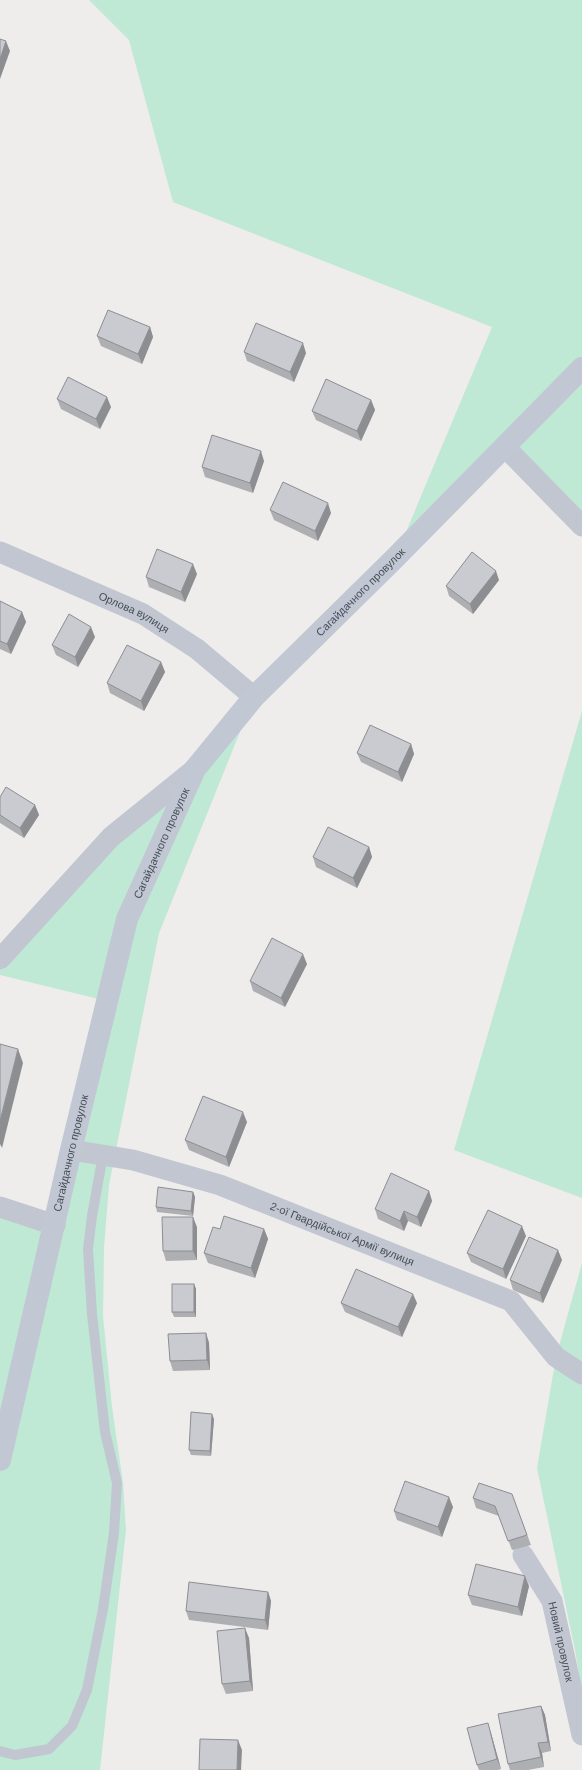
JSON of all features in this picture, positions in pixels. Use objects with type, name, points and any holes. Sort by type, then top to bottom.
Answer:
[{"type":"street","name":"Сагайдачного провулок","points":[[0,1460],[71,1150],[127,919],[195,770],[254,697],[505,447],[582,368]]},
{"type":"street","points":[[505,447],[582,526]]},
{"type":"street","name":"Орлова вулиця","points":[[0,552],[142,614],[197,649],[254,697]]},
{"type":"street","points":[[0,959],[111,837],[195,770]]},
{"type":"street","name":"2-ої Гвардійської Армії вулиця","points":[[71,1150],[133,1160],[220,1185],[511,1301],[556,1357],[582,1374]]},
{"type":"street","points":[[0,1206],[55,1225]]},
{"type":"street","name":"Новий провулок","points":[[523,1555],[552,1601],[582,1735]]},
{"type":"lane","points":[[0,1751],[15,1755],[49,1749],[72,1726],[87,1690],[103,1609],[114,1533],[117,1483],[106,1432],[92,1314],[88,1249],[92,1216],[103,1155]]},
{"type":"green space","points":[[89,0],[582,0],[582,526],[505,448],[395,558],[492,327],[173,202],[129,40]]},
{"type":"green space","points":[[254,697],[159,933],[109,1185],[104,1247],[103,1316],[112,1407],[123,1483],[126,1530],[100,1770],[0,1770],[0,1207],[54,1225],[107,1001],[0,975],[0,959]]},
{"type":"green space","points":[[582,711],[582,1198],[454,1150]]},
{"type":"green space","points":[[582,1263],[582,1692],[575,1650],[537,1468],[556,1357]]},
{"type":"building","points":[[0,39],[6,41],[0,59]]},
{"type":"building","points":[[108,310],[150,327],[138,354],[97,336]]},
{"type":"building","points":[[256,323],[303,343],[290,372],[244,352]]},
{"type":"building","points":[[68,377],[107,397],[96,419],[57,399]]},
{"type":"building","points":[[326,379],[371,400],[357,431],[312,411]]},
{"type":"building","points":[[212,435],[261,451],[250,483],[202,467]]},
{"type":"building","points":[[283,482],[328,503],[315,531],[270,510]]},
{"type":"building","points":[[157,549],[193,564],[181,592],[146,577]]},
{"type":"building","points":[[472,552],[496,571],[470,604],[446,586]]},
{"type":"building","points":[[0,601],[22,612],[7,644],[0,641]]},
{"type":"building","points":[[69,614],[91,627],[75,657],[52,645]]},
{"type":"building","points":[[127,645],[161,662],[141,701],[107,683]]},
{"type":"building","points":[[370,725],[411,744],[398,772],[357,753]]},
{"type":"building","points":[[6,787],[35,805],[20,828],[0,815],[0,797]]},
{"type":"building","points":[[328,827],[369,847],[353,878],[313,857]]},
{"type":"building","points":[[272,938],[303,954],[281,998],[250,981]]},
{"type":"building","points":[[0,1044],[18,1049],[0,1121]]},
{"type":"building","points":[[203,1096],[243,1112],[226,1157],[185,1140]]},
{"type":"building","points":[[391,1173],[429,1191],[417,1217],[404,1211],[400,1221],[375,1209]]},
{"type":"building","points":[[158,1187],[193,1192],[191,1211],[156,1207]]},
{"type":"building","points":[[488,1210],[522,1226],[503,1269],[467,1253]]},
{"type":"building","points":[[224,1216],[264,1229],[251,1268],[204,1253],[213,1227],[220,1229]]},
{"type":"building","points":[[162,1217],[193,1217],[193,1251],[163,1251]]},
{"type":"building","points":[[529,1237],[558,1250],[540,1293],[510,1280]]},
{"type":"building","points":[[356,1269],[413,1294],[398,1327],[341,1303]]},
{"type":"building","points":[[172,1284],[194,1284],[194,1312],[172,1312]]},
{"type":"building","points":[[206,1333],[207,1360],[170,1361],[168,1334]]},
{"type":"building","points":[[191,1412],[212,1414],[210,1451],[189,1450]]},
{"type":"building","points":[[405,1481],[449,1497],[438,1527],[394,1511]]},
{"type":"building","points":[[479,1483],[512,1494],[527,1535],[508,1541],[495,1506],[473,1498]]},
{"type":"building","points":[[476,1564],[525,1576],[518,1607],[468,1595]]},
{"type":"building","points":[[189,1582],[268,1592],[265,1620],[186,1611]]},
{"type":"building","points":[[245,1628],[250,1681],[222,1684],[217,1631]]},
{"type":"building","points":[[541,1706],[548,1742],[538,1743],[541,1757],[508,1764],[498,1714]]},
{"type":"building","points":[[488,1723],[497,1759],[477,1765],[467,1728]]},
{"type":"building","points":[[200,1739],[238,1740],[237,1770],[199,1770]]}]
